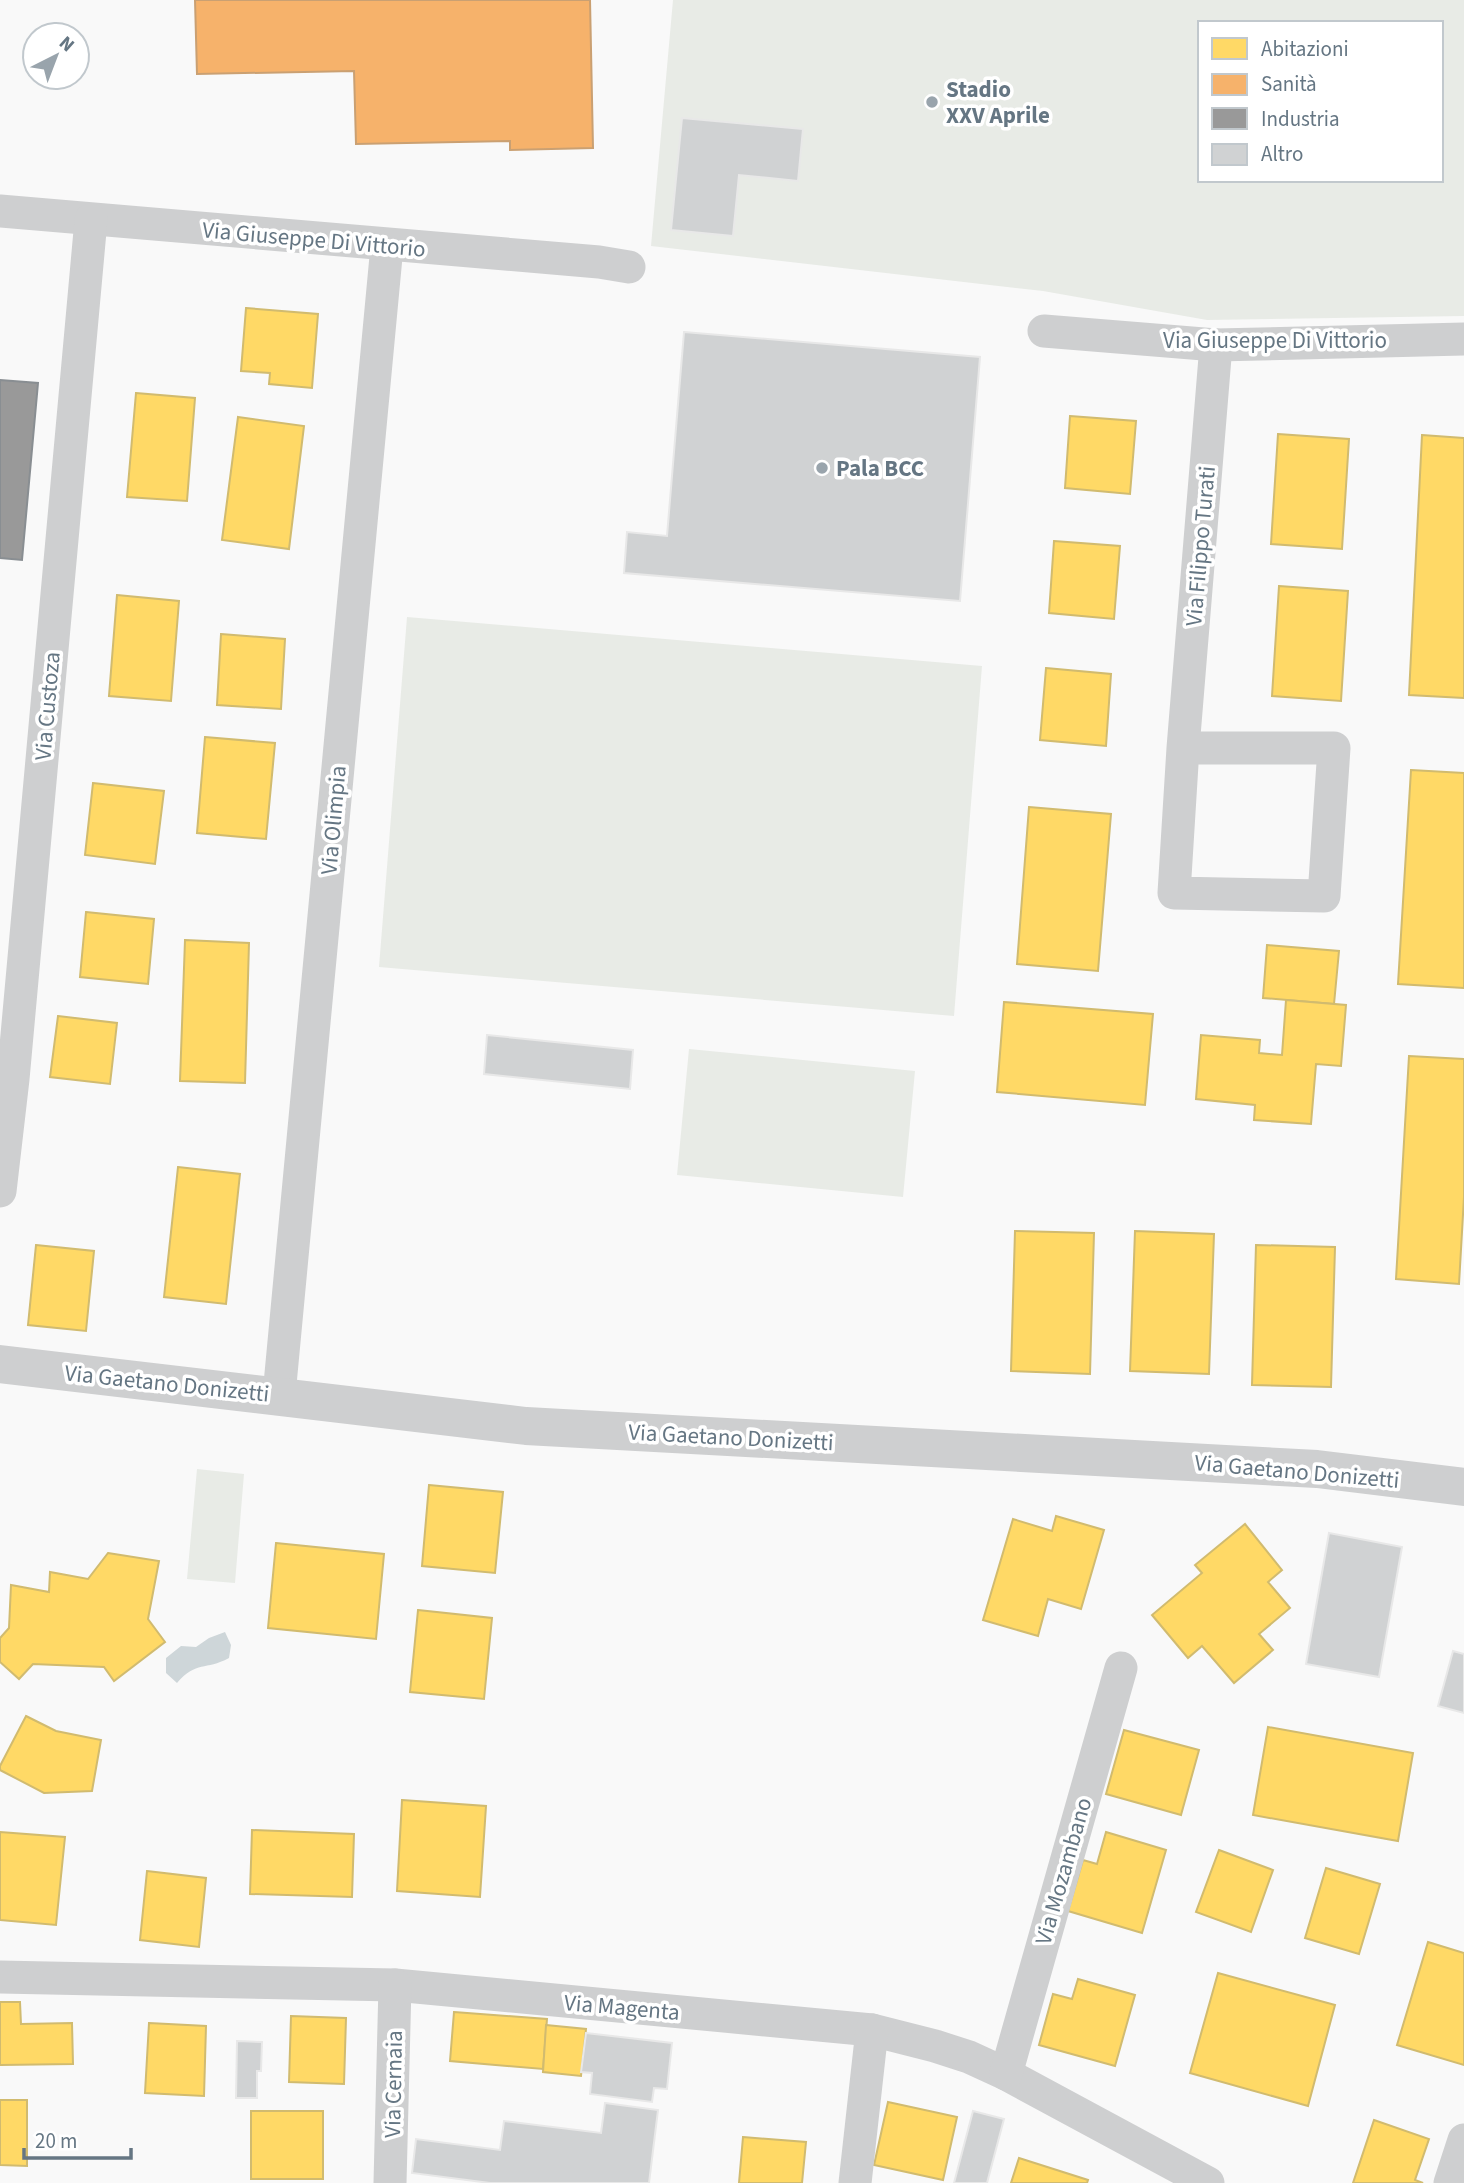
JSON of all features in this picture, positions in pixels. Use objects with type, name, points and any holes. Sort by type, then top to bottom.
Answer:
[{"type":"street","name":"Via Giuseppe Di Vittorio","points":[[0,211],[599,262],[629,267]]},
{"type":"street","name":"Via Custoza","points":[[0,1191],[6,1078],[91,220]]},
{"type":"street","name":"Via Olimpia","points":[[279,1395],[387,246]]},
{"type":"street","name":"Via Giuseppe Di Vittorio","points":[[1044,331],[1216,345],[1464,339]]},
{"type":"street","name":"Via Filippo Turati","points":[[1183,748],[1334,748],[1324,896],[1174,892],[1183,748],[1216,345]]},
{"type":"street","name":"Via Gaetano Donizetti","points":[[0,1364],[526,1426],[1317,1469],[1464,1487]]},
{"type":"street","name":"Via Mozambano","points":[[1006,2074],[1121,1668]]},
{"type":"street","name":"Via Magenta","points":[[0,1977],[395,1985],[872,2030],[969,2057],[1006,2074],[1208,2183]]},
{"type":"street","name":"Via Cernaia","points":[[390,2183],[395,1985]]},
{"type":"street","points":[[855,2183],[872,2030]]},
{"type":"street","points":[[1450,2183],[1464,2140]]},
{"type":"shaded area","name":"Stadio XXV Aprile","points":[[673,0],[1464,0],[1464,316],[1207,320],[1043,291],[651,246]]},
{"type":"shaded area","points":[[407,617],[982,666],[954,1016],[379,967]]},
{"type":"shaded area","points":[[689,1049],[915,1071],[903,1197],[677,1175]]},
{"type":"shaded area","points":[[197,1469],[244,1474],[235,1583],[187,1579]]},
{"type":"shaded area","points":[[225,1632],[231,1645],[229,1658],[196,1668],[177,1683],[166,1673],[166,1658],[181,1646],[196,1647]]},
{"type":"building: Abitazioni","points":[[246,308],[318,314],[312,388],[269,384],[270,373],[241,371]]},
{"type":"building: Abitazioni","points":[[136,393],[195,398],[187,501],[127,497]]},
{"type":"building: Abitazioni","points":[[1070,416],[1136,421],[1130,494],[1065,488]]},
{"type":"building: Abitazioni","points":[[238,417],[304,426],[289,549],[222,540]]},
{"type":"building: Abitazioni","points":[[1278,434],[1349,439],[1342,549],[1271,544]]},
{"type":"building: Abitazioni","points":[[1422,435],[1464,438],[1464,698],[1409,695]]},
{"type":"building: Abitazioni","points":[[1054,541],[1120,546],[1114,619],[1049,613]]},
{"type":"building: Abitazioni","points":[[1279,586],[1348,591],[1341,701],[1272,696]]},
{"type":"building: Abitazioni","points":[[117,595],[179,601],[171,701],[109,696]]},
{"type":"building: Abitazioni","points":[[221,634],[285,639],[281,709],[217,705]]},
{"type":"building: Abitazioni","points":[[1046,668],[1111,674],[1106,746],[1040,740]]},
{"type":"building: Abitazioni","points":[[205,737],[275,743],[266,839],[197,833]]},
{"type":"building: Abitazioni","points":[[1411,770],[1464,773],[1464,988],[1398,984]]},
{"type":"building: Abitazioni","points":[[93,783],[164,791],[155,864],[85,855]]},
{"type":"building: Abitazioni","points":[[1029,807],[1111,814],[1098,971],[1017,964]]},
{"type":"building: Abitazioni","points":[[86,912],[154,919],[148,984],[80,977]]},
{"type":"building: Abitazioni","points":[[185,940],[249,943],[245,1083],[180,1081]]},
{"type":"building: Abitazioni","points":[[1267,945],[1339,951],[1334,1004],[1263,998]]},
{"type":"building: Abitazioni","points":[[1286,1000],[1346,1005],[1341,1066],[1316,1064],[1311,1124],[1254,1120],[1255,1105],[1196,1099],[1201,1035],[1260,1040],[1259,1053],[1282,1055]]},
{"type":"building: Abitazioni","points":[[1004,1002],[1153,1014],[1145,1105],[997,1092]]},
{"type":"building: Abitazioni","points":[[58,1016],[117,1023],[110,1084],[50,1077]]},
{"type":"building: Abitazioni","points":[[1409,1056],[1464,1059],[1464,1197],[1459,1284],[1396,1279]]},
{"type":"building: Abitazioni","points":[[178,1167],[240,1174],[226,1304],[164,1297]]},
{"type":"building: Abitazioni","points":[[1015,1231],[1094,1233],[1090,1374],[1011,1371]]},
{"type":"building: Abitazioni","points":[[1135,1231],[1214,1234],[1209,1374],[1130,1371]]},
{"type":"building: Abitazioni","points":[[36,1245],[94,1251],[86,1331],[28,1325]]},
{"type":"building: Abitazioni","points":[[1256,1245],[1335,1247],[1331,1387],[1252,1385]]},
{"type":"building: Abitazioni","points":[[429,1485],[503,1492],[495,1573],[422,1566]]},
{"type":"building: Abitazioni","points":[[1056,1516],[1104,1530],[1081,1609],[1048,1599],[1038,1636],[983,1620],[1013,1519],[1052,1531]]},
{"type":"building: Abitazioni","points":[[1245,1524],[1282,1570],[1268,1582],[1290,1608],[1259,1634],[1273,1650],[1234,1683],[1202,1646],[1188,1658],[1152,1615],[1202,1573],[1195,1565]]},
{"type":"building: Abitazioni","points":[[276,1543],[384,1554],[376,1639],[268,1628]]},
{"type":"building: Abitazioni","points":[[108,1553],[159,1561],[148,1619],[165,1642],[114,1681],[104,1667],[33,1664],[19,1679],[0,1662],[0,1638],[9,1628],[11,1585],[49,1592],[50,1572],[88,1579]]},
{"type":"building: Abitazioni","points":[[418,1610],[492,1618],[484,1699],[410,1692]]},
{"type":"building: Abitazioni","points":[[26,1716],[56,1731],[101,1740],[92,1791],[44,1793],[0,1770]]},
{"type":"building: Abitazioni","points":[[1268,1727],[1413,1753],[1398,1841],[1253,1815]]},
{"type":"building: Abitazioni","points":[[1124,1730],[1199,1750],[1181,1815],[1106,1794]]},
{"type":"building: Abitazioni","points":[[402,1800],[486,1806],[480,1897],[397,1891]]},
{"type":"building: Abitazioni","points":[[252,1830],[354,1834],[352,1897],[250,1894]]},
{"type":"building: Abitazioni","points":[[0,1832],[65,1837],[56,1925],[0,1920]]},
{"type":"building: Abitazioni","points":[[1106,1832],[1166,1850],[1142,1933],[1068,1911],[1083,1860],[1097,1864]]},
{"type":"building: Abitazioni","points":[[1219,1850],[1273,1870],[1251,1932],[1196,1912]]},
{"type":"building: Abitazioni","points":[[1326,1868],[1380,1884],[1359,1954],[1305,1938]]},
{"type":"building: Abitazioni","points":[[147,1871],[206,1878],[199,1947],[140,1940]]},
{"type":"building: Abitazioni","points":[[1428,1942],[1464,1953],[1464,2065],[1397,2045]]},
{"type":"building: Abitazioni","points":[[1218,1973],[1335,2005],[1308,2106],[1190,2073]]},
{"type":"building: Abitazioni","points":[[1078,1979],[1135,1995],[1115,2066],[1039,2045],[1053,1994],[1072,1999]]},
{"type":"building: Abitazioni","points":[[0,2002],[20,2002],[21,2024],[72,2023],[73,2064],[0,2065]]},
{"type":"building: Abitazioni","points":[[454,2012],[547,2019],[543,2069],[450,2061]]},
{"type":"building: Abitazioni","points":[[291,2016],[346,2018],[344,2084],[289,2082]]},
{"type":"building: Abitazioni","points":[[149,2023],[206,2026],[204,2096],[145,2093]]},
{"type":"building: Abitazioni","points":[[546,2025],[586,2029],[581,2076],[543,2072]]},
{"type":"building: Abitazioni","points":[[0,2100],[27,2100],[27,2166],[0,2165]]},
{"type":"building: Abitazioni","points":[[888,2102],[957,2117],[943,2180],[874,2165]]},
{"type":"building: Abitazioni","points":[[251,2111],[323,2111],[323,2179],[251,2179]]},
{"type":"building: Abitazioni","points":[[1374,2120],[1429,2139],[1415,2180],[1423,2183],[1353,2183]]},
{"type":"building: Abitazioni","points":[[743,2137],[806,2142],[802,2183],[739,2183]]},
{"type":"building: Abitazioni","points":[[1019,2158],[1088,2180],[1087,2183],[1011,2183]]},
{"type":"building: Sanità","points":[[195,0],[590,0],[593,148],[510,150],[510,141],[356,144],[354,71],[197,74]]},
{"type":"building: Industria","points":[[0,380],[38,383],[22,560],[0,558]]},
{"type":"building: Altro","points":[[682,118],[803,129],[798,181],[739,175],[733,236],[671,230]]},
{"type":"building: Altro","name":"Pala BCC","points":[[684,332],[980,357],[960,601],[624,573],[627,532],[667,536]]},
{"type":"building: Altro","points":[[487,1035],[633,1050],[630,1089],[484,1074]]},
{"type":"building: Altro","points":[[1329,1533],[1402,1547],[1379,1677],[1306,1664]]},
{"type":"building: Altro","points":[[1453,1651],[1464,1654],[1464,1713],[1438,1706]]},
{"type":"building: Altro","points":[[586,2033],[672,2043],[667,2089],[654,2088],[652,2102],[590,2094],[592,2073],[581,2072]]},
{"type":"building: Altro","points":[[237,2041],[262,2042],[261,2071],[257,2071],[257,2098],[236,2098]]},
{"type":"building: Altro","points":[[605,2103],[658,2110],[649,2183],[490,2183],[412,2173],[416,2139],[500,2150],[504,2121],[601,2133]]},
{"type":"building: Altro","points":[[973,2111],[1004,2119],[987,2183],[954,2183]]},
{"type":"place","name":"Stadio XXV Aprile","points":[[932,102]]},
{"type":"place","name":"Pala BCC","points":[[822,468]]}]
